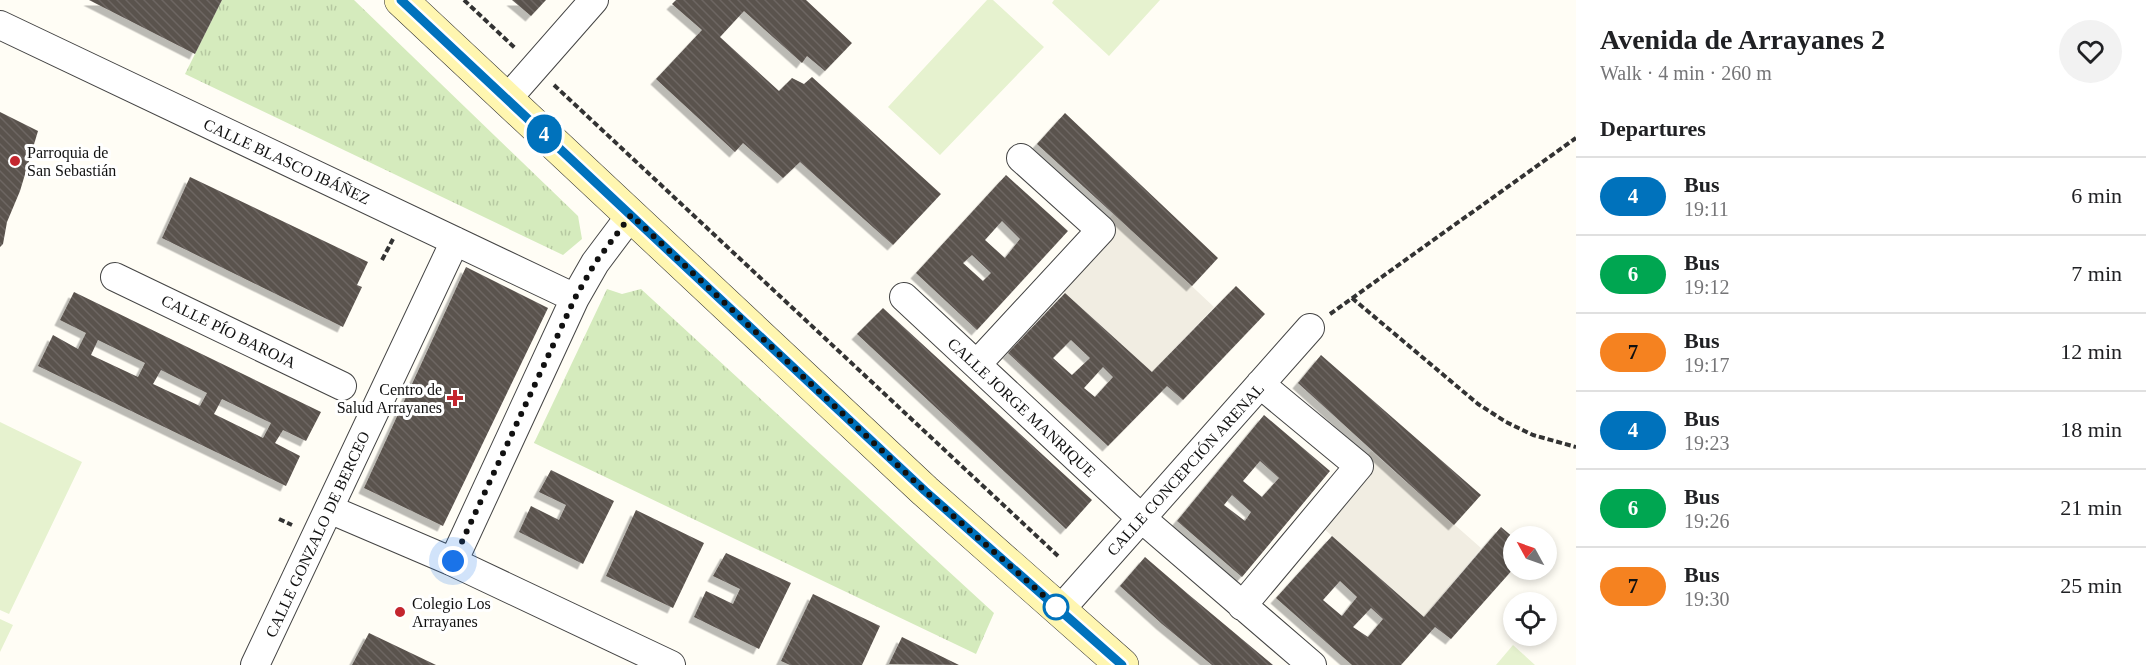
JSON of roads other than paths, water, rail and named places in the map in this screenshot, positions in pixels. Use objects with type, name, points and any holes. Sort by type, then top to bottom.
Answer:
[{"type":"street","points":[[401,0],[925,491],[1122,665]]},
{"type":"street","points":[[507,99],[594,0]]},
{"type":"street","name":"CALLE BLASCO IBÁÑEZ","points":[[0,25],[575,298]]},
{"type":"street","points":[[977,364],[1101,230],[1021,158]]},
{"type":"street","points":[[453,561],[575,298],[595,263],[631,215]]},
{"type":"street","name":"CALLE GONZALO DE BERCEO","points":[[255,665],[455,241]]},
{"type":"street","name":"CALLE PÍO BAROJA","points":[[115,277],[342,386]]},
{"type":"street","name":"CALLE JORGE MANRIQUE","points":[[904,297],[1141,518],[1312,665]]},
{"type":"street","name":"CALLE CONCEPCIÓN ARENAL","points":[[1060,610],[1310,328]]},
{"type":"street","points":[[1242,606],[1359,466],[1260,384]]},
{"type":"street","points":[[329,509],[453,561],[671,665]]},
{"type":"place","name":"Parroquia de San Sebastián","points":[[15,161]]},
{"type":"place","name":"Centro de Salud Arrayanes","points":[[455,398]]},
{"type":"place","name":"Colegio Los Arrayanes","points":[[400,612]]}]
